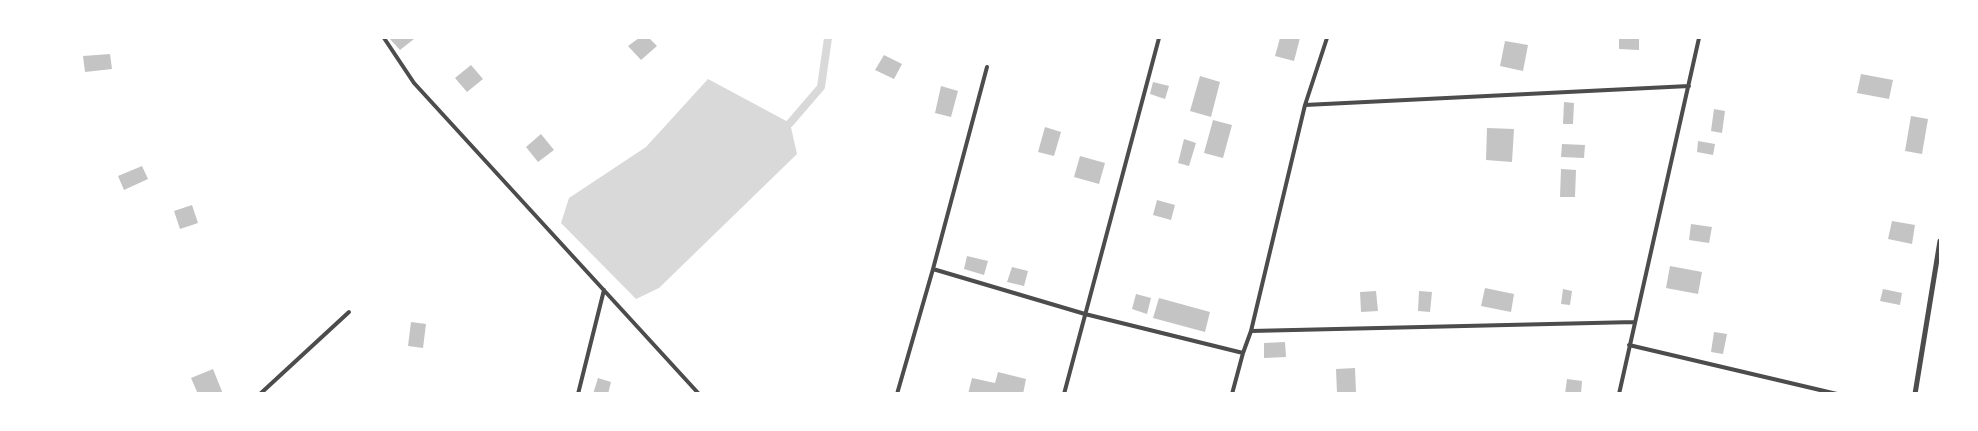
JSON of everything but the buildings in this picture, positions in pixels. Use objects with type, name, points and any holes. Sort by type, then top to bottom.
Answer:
[{"type":"street","points":[[1915,394],[1940,241]]},
{"type":"lane","points":[[384,38],[414,83],[699,394]]},
{"type":"lane","points":[[1064,394],[1159,38]]},
{"type":"lane","points":[[1232,394],[1251,331],[1305,105],[1327,38]]},
{"type":"lane","points":[[1619,394],[1699,38]]},
{"type":"lane","points":[[897,394],[933,270],[986,67]]},
{"type":"lane","points":[[1305,105],[1689,86]]},
{"type":"lane","points":[[933,270],[1086,314],[1243,353]]},
{"type":"lane","points":[[578,394],[604,290]]},
{"type":"lane","points":[[260,394],[349,312]]},
{"type":"lane","points":[[1251,331],[1635,322]]},
{"type":"lane","points":[[1629,346],[1837,394]]},
{"type":"shaded area","points":[[708,79],[790,123],[797,154],[659,288],[636,299],[561,223],[569,198],[646,147]]},
{"type":"waterway","points":[[790,123],[821,87],[828,38]]}]
